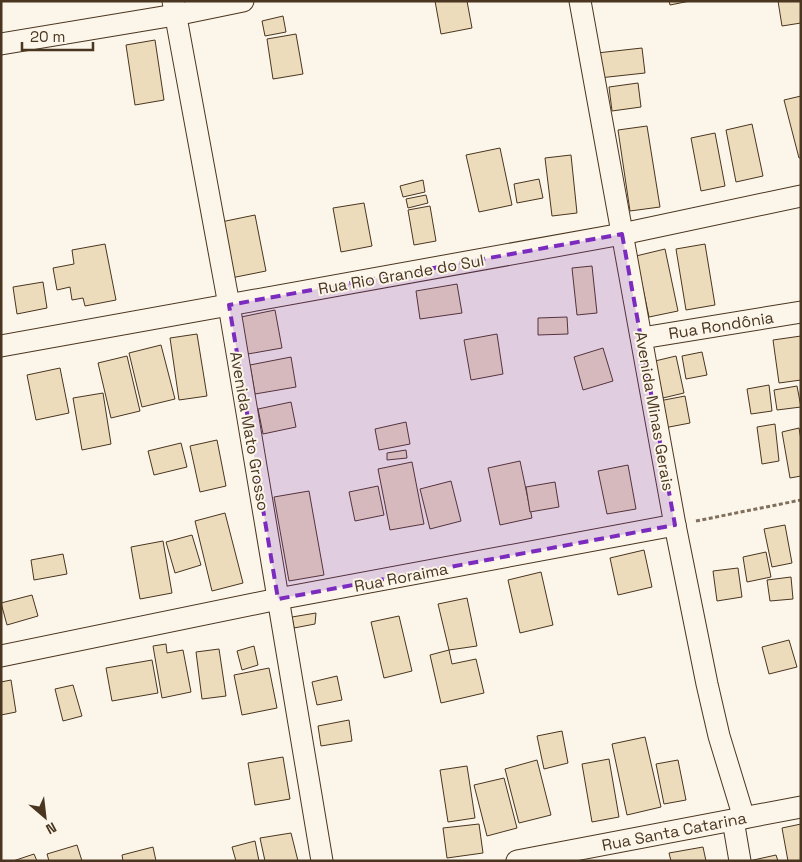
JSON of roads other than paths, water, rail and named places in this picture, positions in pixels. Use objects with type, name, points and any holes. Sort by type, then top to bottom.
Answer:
[{"type":"street","points":[[1,44],[174,8],[243,1]]},
{"type":"street","name":"Avenida Minas Gerais","points":[[580,1],[675,525],[707,684],[738,819],[740,861]]},
{"type":"street","name":"Avenida Mato Grosso","points":[[174,8],[229,304],[322,861]]},
{"type":"street","name":"Rua Rio Grande do Sul","points":[[1,346],[622,234],[801,196]]},
{"type":"street","name":"Rua Rondônia","points":[[642,338],[801,312]]},
{"type":"street","name":"Rua Roraima","points":[[1,656],[278,599],[675,525]]},
{"type":"street","name":"Rua Santa Catarina","points":[[517,861],[801,807]]}]
